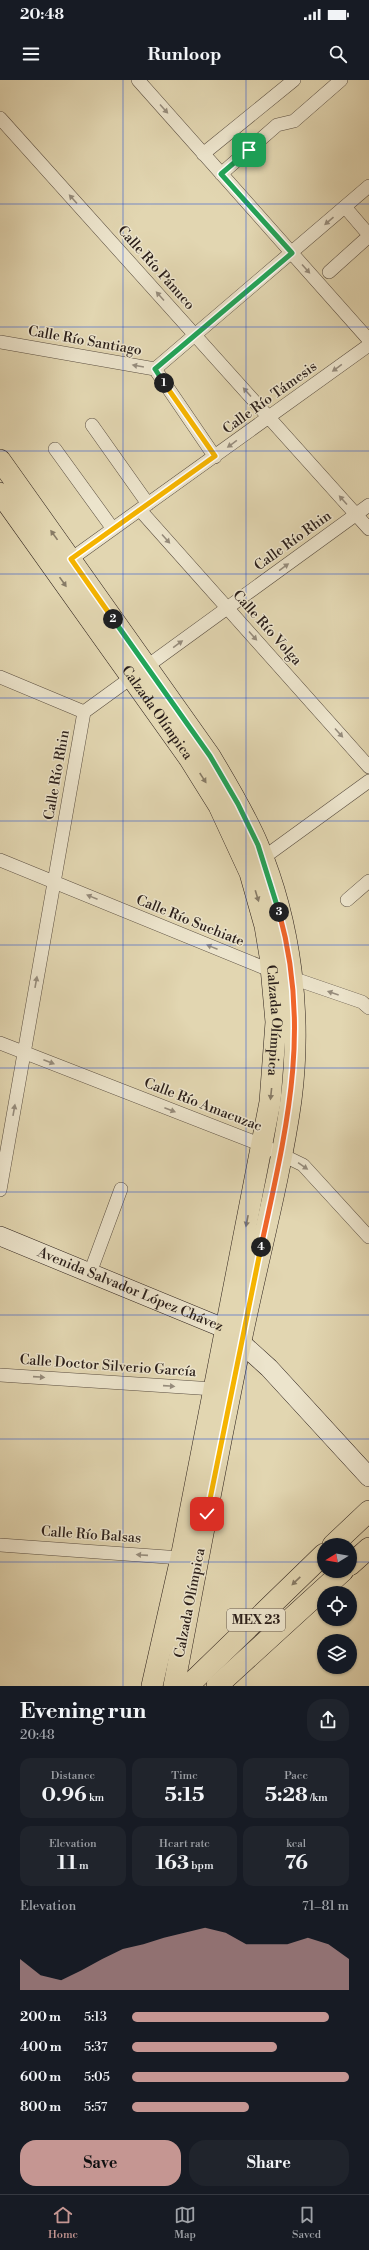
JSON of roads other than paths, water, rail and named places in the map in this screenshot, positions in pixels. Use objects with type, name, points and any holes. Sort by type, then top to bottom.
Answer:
[{"type":"main road","name":"Calzada Olímpica","points":[[0,460],[71,559],[230,826],[250,873],[258,901],[272,971],[276,1022],[270,1102],[233,1335],[174,1686]]},
{"type":"main road","name":"Calzada Olímpica","points":[[2,497],[139,672],[210,756],[238,804],[263,858],[283,926],[292,979],[295,1012],[294,1059],[291,1100],[281,1154],[233,1335],[214,1389],[180,1558],[152,1686]]},
{"type":"main road","points":[[341,1538],[369,1511]]},
{"type":"main road","points":[[357,1559],[369,1548]]},
{"type":"main road","name":"MEX 23","points":[[188,1686],[317,1561]]},
{"type":"main road","name":"MEX 23","points":[[217,1686],[335,1578]]},
{"type":"street","points":[[138,80],[369,340]]},
{"type":"street","points":[[204,154],[294,80]]},
{"type":"street","points":[[221,174],[277,125],[287,124],[294,121],[341,80]]},
{"type":"street","name":"Calle Río Pánuco","points":[[0,118],[369,529]]},
{"type":"street","points":[[155,369],[194,334],[292,253],[369,186]]},
{"type":"street","points":[[329,272],[369,235],[345,207]]},
{"type":"street","name":"Calle Río Santiago","points":[[0,342],[155,369],[215,456]]},
{"type":"street","name":"Calle Río Támesis","points":[[71,559],[369,345]]},
{"type":"street","name":"Calle Río Volga","points":[[92,424],[144,507],[228,608],[369,767]]},
{"type":"street","points":[[55,449],[113,529]]},
{"type":"street","name":"Calle Río Rhin","points":[[0,1190],[84,712],[369,505]]},
{"type":"street","points":[[0,677],[84,712]]},
{"type":"street","points":[[263,858],[369,781]]},
{"type":"street","name":"Calle Río Suchiate","points":[[0,860],[292,979],[367,1002]]},
{"type":"street","points":[[346,900],[369,881]]},
{"type":"street","name":"Calle Río Amacuzac","points":[[0,1043],[262,1145],[303,1165],[369,1237]]},
{"type":"street","points":[[90,1273],[121,1189]]},
{"type":"street","name":"Avenida Salvador López Chávez","points":[[0,1236],[233,1335],[269,1368],[369,1477]]},
{"type":"street","name":"Calle Doctor Silverio García","points":[[0,1375],[214,1389]]},
{"type":"street","name":"Calle Río Balsas","points":[[0,1545],[180,1558]]}]
